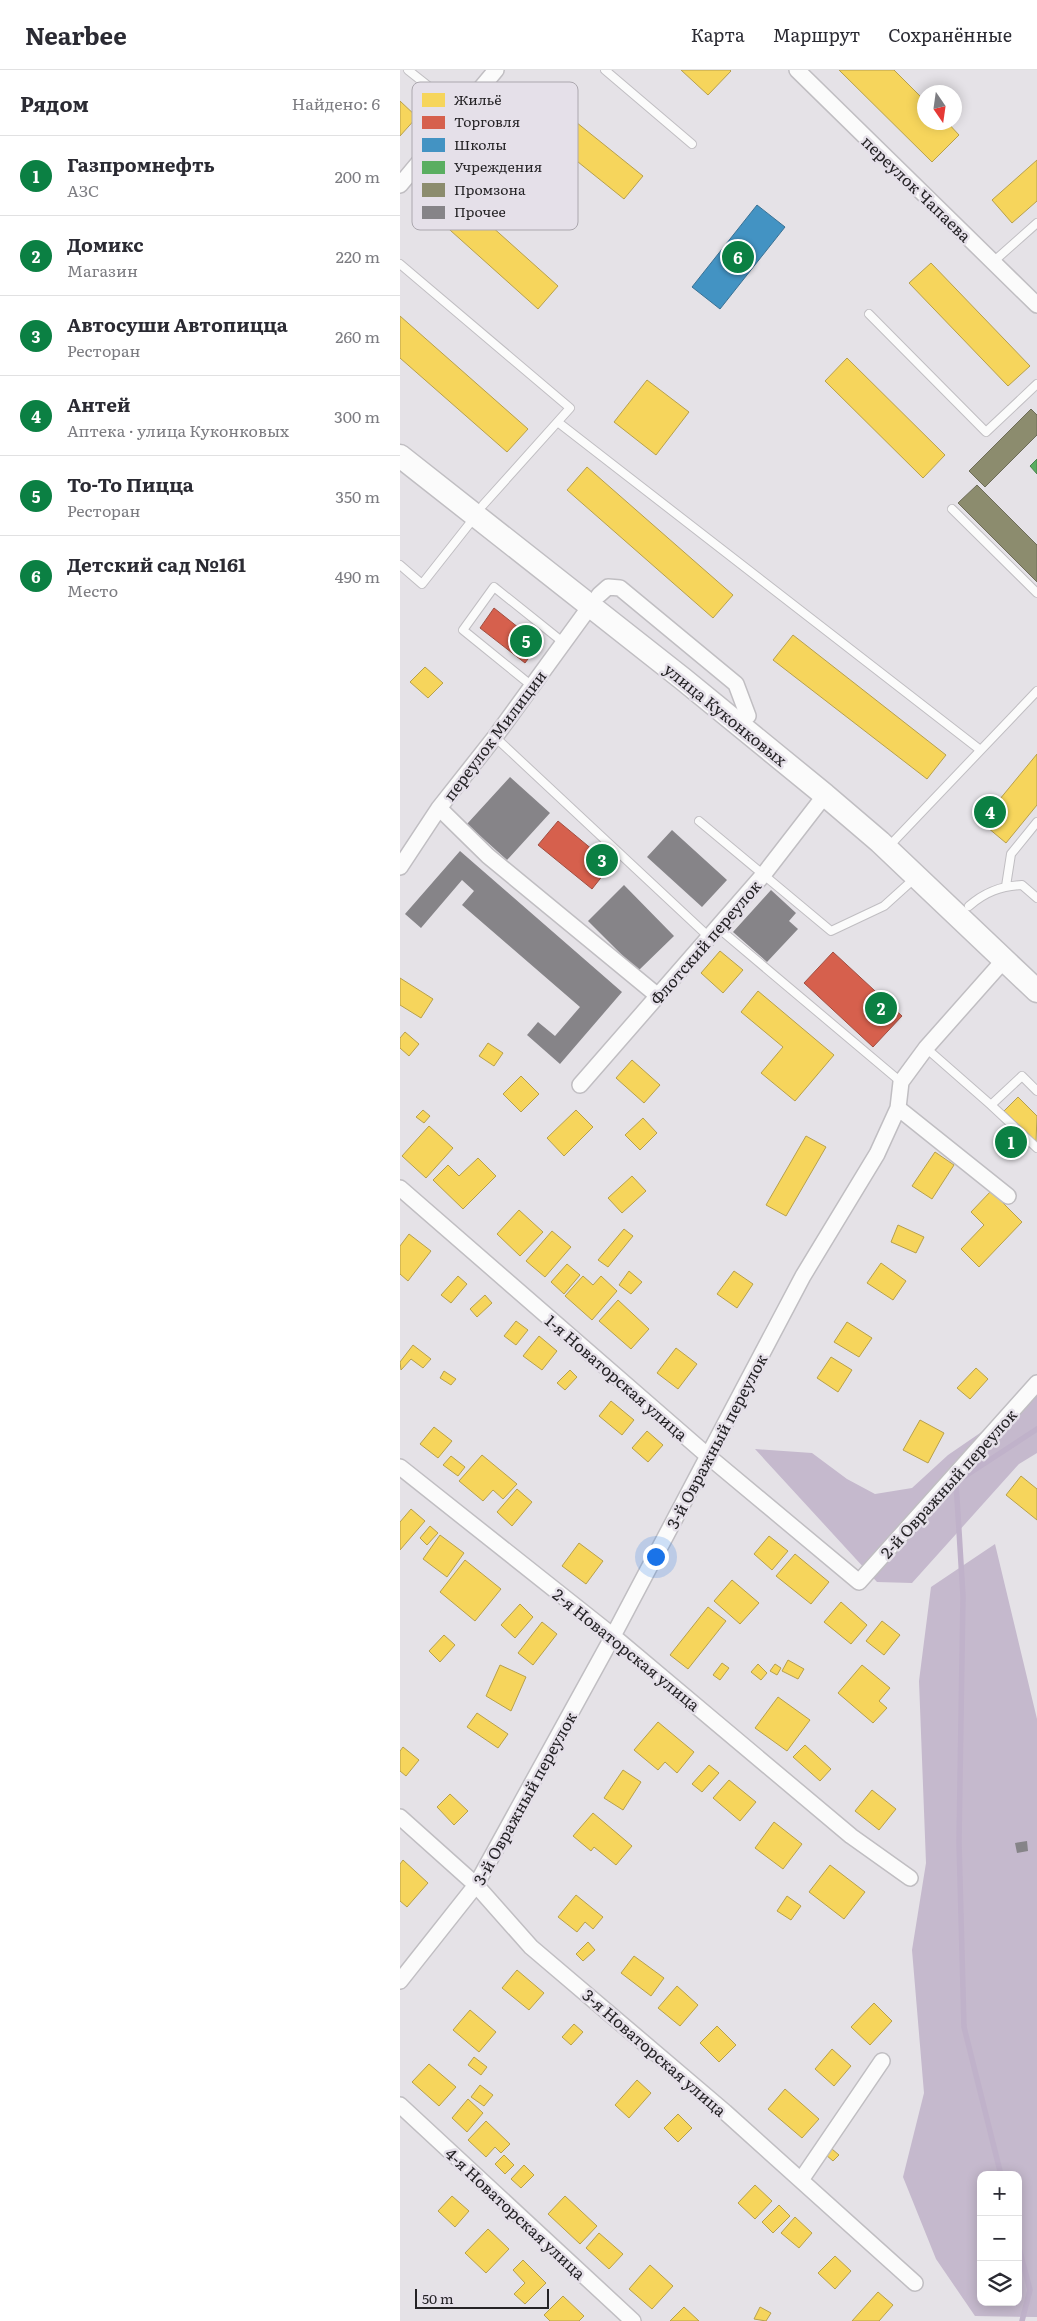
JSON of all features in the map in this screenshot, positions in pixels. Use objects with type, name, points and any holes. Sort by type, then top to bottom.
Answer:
[{"type":"main road","name":"улица Куконковых","points":[[400,441],[480,510],[748,716],[969,906],[1037,972]]},
{"type":"main road","name":"улица Куконковых","points":[[400,456],[480,510]]},
{"type":"main road","name":"улица Куконковых","points":[[595,600],[825,795],[916,876],[1037,991]]},
{"type":"street","points":[[486,82],[496,70]]},
{"type":"street","name":"переулок Чапаева","points":[[797,70],[1037,305]]},
{"type":"street","points":[[400,186],[412,171]]},
{"type":"street","name":"переулок Милиции","points":[[400,867],[439,808],[496,737],[595,600]]},
{"type":"street","name":"Флотский переулок","points":[[580,1085],[764,874],[825,795]]},
{"type":"street","points":[[439,808],[488,856],[658,996]]},
{"type":"street","name":"3-й Овражный переулок","points":[[400,1981],[476,1885],[613,1636],[803,1276],[877,1154],[898,1108],[901,1082],[926,1048],[1004,960]]},
{"type":"street","points":[[898,1108],[1008,1196]]},
{"type":"street","name":"1-я Новаторская улица","points":[[400,1188],[708,1456],[859,1582]]},
{"type":"street","name":"2-й Овражный переулок","points":[[859,1582],[1037,1383]]},
{"type":"street","name":"2-я Новаторская улица","points":[[400,1467],[613,1636],[851,1836],[910,1878]]},
{"type":"street","name":"3-я Новаторская улица","points":[[400,1817],[476,1885],[531,1947],[725,2112],[915,2283]]},
{"type":"street","points":[[801,2180],[882,2061]]},
{"type":"street","name":"4-я Новаторская улица","points":[[400,2105],[632,2321]]},
{"type":"lane","points":[[408,70],[423,82]]},
{"type":"lane","points":[[605,70],[692,144]]},
{"type":"lane","points":[[993,262],[1037,223]]},
{"type":"lane","points":[[400,264],[570,408],[480,510],[422,584],[400,566]]},
{"type":"lane","points":[[869,314],[986,432],[1037,384]]},
{"type":"lane","points":[[558,422],[979,750]]},
{"type":"lane","points":[[952,509],[1037,593]]},
{"type":"lane","points":[[532,686],[463,630],[494,587],[564,643]]},
{"type":"lane","points":[[894,841],[1037,691]]},
{"type":"lane","points":[[496,737],[713,932],[901,1082]]},
{"type":"lane","points":[[699,821],[831,931],[884,906],[916,876]]},
{"type":"lane","points":[[1006,886],[1011,854],[1037,822]]},
{"type":"lane","points":[[969,906],[982,895],[1006,886],[1022,885],[1037,898]]},
{"type":"lane","points":[[926,1048],[1037,1148]]},
{"type":"lane","points":[[990,1105],[1022,1076],[1037,1091]]},
{"type":"shaded area","points":[[1037,1394],[1037,1453],[1019,1464],[912,1583],[877,1582],[755,1449],[812,1453],[847,1479],[875,1494],[912,1488],[948,1455]]},
{"type":"shaded area","points":[[995,1544],[1037,1719],[1037,2317],[975,2316],[936,2259],[903,2177],[924,2093],[912,1950],[926,1863],[919,1681],[931,1587]]},
{"type":"building: Жильё","points":[[681,70],[730,70],[731,71],[708,95]]},
{"type":"building: Жильё","points":[[839,70],[894,70],[917,93],[917,130],[954,130],[959,135],[932,162]]},
{"type":"building: Жильё","points":[[400,101],[412,112],[412,123],[400,136]]},
{"type":"building: Жильё","points":[[578,124],[643,176],[624,199],[578,162]]},
{"type":"building: Жильё","points":[[1037,160],[1037,201],[1012,223],[992,200]]},
{"type":"building: Жильё","points":[[450,230],[496,230],[558,286],[538,309]]},
{"type":"building: Жильё","points":[[931,263],[1030,366],[1008,386],[909,283]]},
{"type":"building: Жильё","points":[[400,316],[528,429],[507,452],[400,358]]},
{"type":"building: Жильё","points":[[847,358],[945,455],[923,478],[825,381]]},
{"type":"building: Жильё","points":[[647,380],[689,412],[656,455],[614,422]]},
{"type":"building: Жильё","points":[[587,467],[733,595],[713,618],[567,490]]},
{"type":"building: Жильё","points":[[793,635],[946,755],[927,779],[773,660]]},
{"type":"building: Жильё","points":[[425,667],[443,683],[428,698],[410,682]]},
{"type":"building: Жильё","points":[[1037,754],[1037,805],[1006,843],[981,822]]},
{"type":"building: Жильё","points":[[720,951],[743,970],[723,993],[701,973]]},
{"type":"building: Жильё","points":[[400,978],[433,999],[421,1018],[400,1005]]},
{"type":"building: Жильё","points":[[758,991],[834,1055],[795,1101],[761,1073],[783,1047],[741,1012]]},
{"type":"building: Жильё","points":[[405,1032],[419,1044],[409,1056],[400,1048],[400,1038]]},
{"type":"building: Жильё","points":[[488,1043],[503,1053],[494,1066],[479,1056]]},
{"type":"building: Жильё","points":[[632,1060],[660,1085],[644,1103],[616,1078]]},
{"type":"building: Жильё","points":[[521,1076],[539,1094],[521,1112],[503,1094]]},
{"type":"building: Жильё","points":[[1018,1097],[1037,1116],[1036,1142],[1027,1133],[1016,1143],[1007,1135],[1018,1124],[1004,1111]]},
{"type":"building: Жильё","points":[[423,1110],[430,1116],[424,1123],[416,1117]]},
{"type":"building: Жильё","points":[[576,1110],[593,1127],[564,1156],[547,1138]]},
{"type":"building: Жильё","points":[[643,1118],[657,1133],[640,1150],[625,1135]]},
{"type":"building: Жильё","points":[[429,1126],[453,1148],[426,1178],[402,1156]]},
{"type":"building: Жильё","points":[[806,1136],[826,1147],[786,1216],[766,1205]]},
{"type":"building: Жильё","points":[[935,1152],[954,1165],[932,1199],[912,1186]]},
{"type":"building: Жильё","points":[[478,1158],[496,1176],[463,1209],[433,1180],[448,1165],[459,1176]]},
{"type":"building: Жильё","points":[[632,1176],[646,1191],[622,1213],[608,1198]]},
{"type":"building: Жильё","points":[[991,1191],[1022,1222],[979,1267],[961,1249],[984,1225],[971,1212]]},
{"type":"building: Жильё","points":[[519,1210],[543,1232],[520,1256],[497,1234]]},
{"type":"building: Жильё","points":[[898,1225],[924,1237],[916,1253],[891,1242]]},
{"type":"building: Жильё","points":[[624,1229],[633,1236],[608,1267],[598,1260]]},
{"type":"building: Жильё","points":[[552,1231],[571,1247],[545,1277],[526,1261]]},
{"type":"building: Жильё","points":[[409,1234],[431,1251],[408,1281],[400,1274],[400,1246]]},
{"type":"building: Жильё","points":[[881,1263],[906,1281],[893,1300],[867,1283]]},
{"type":"building: Жильё","points":[[567,1264],[580,1275],[564,1294],[551,1282]]},
{"type":"building: Жильё","points":[[629,1271],[642,1282],[631,1294],[619,1285]]},
{"type":"building: Жильё","points":[[734,1271],[753,1284],[737,1308],[717,1294]]},
{"type":"building: Жильё","points":[[458,1276],[467,1284],[451,1303],[441,1295]]},
{"type":"building: Жильё","points":[[583,1276],[593,1285],[601,1276],[617,1291],[592,1320],[565,1296]]},
{"type":"building: Жильё","points":[[485,1295],[492,1303],[477,1317],[470,1309]]},
{"type":"building: Жильё","points":[[618,1300],[649,1329],[631,1349],[599,1321]]},
{"type":"building: Жильё","points":[[516,1321],[528,1330],[516,1345],[504,1336]]},
{"type":"building: Жильё","points":[[847,1322],[872,1338],[859,1357],[834,1342]]},
{"type":"building: Жильё","points":[[539,1336],[557,1351],[542,1370],[523,1356]]},
{"type":"building: Жильё","points":[[413,1345],[431,1359],[423,1368],[411,1359],[401,1370],[400,1362]]},
{"type":"building: Жильё","points":[[676,1348],[697,1364],[678,1389],[657,1373]]},
{"type":"building: Жильё","points":[[831,1357],[852,1370],[838,1392],[817,1378]]},
{"type":"building: Жильё","points":[[976,1368],[988,1379],[970,1399],[957,1388]]},
{"type":"building: Жильё","points":[[570,1370],[577,1377],[565,1390],[557,1383]]},
{"type":"building: Жильё","points":[[444,1371],[456,1379],[451,1385],[440,1378]]},
{"type":"building: Жильё","points":[[611,1401],[634,1420],[622,1435],[599,1416]]},
{"type":"building: Жильё","points":[[920,1420],[944,1433],[928,1463],[903,1450]]},
{"type":"building: Жильё","points":[[434,1427],[452,1441],[438,1458],[420,1444]]},
{"type":"building: Жильё","points":[[647,1431],[663,1445],[648,1462],[632,1448]]},
{"type":"building: Жильё","points":[[482,1455],[517,1484],[503,1499],[493,1490],[483,1501],[459,1481]]},
{"type":"building: Жильё","points":[[451,1456],[465,1467],[458,1476],[443,1465]]},
{"type":"building: Жильё","points":[[1021,1476],[1037,1489],[1037,1520],[1006,1495]]},
{"type":"building: Жильё","points":[[517,1489],[532,1502],[512,1526],[497,1512]]},
{"type":"building: Жильё","points":[[411,1509],[425,1521],[400,1550],[400,1522]]},
{"type":"building: Жильё","points":[[430,1526],[438,1533],[427,1545],[420,1538]]},
{"type":"building: Жильё","points":[[440,1535],[464,1553],[447,1577],[423,1559]]},
{"type":"building: Жильё","points":[[769,1536],[788,1551],[772,1570],[754,1554]]},
{"type":"building: Жильё","points":[[579,1543],[603,1561],[586,1584],[562,1566]]},
{"type":"building: Жильё","points":[[795,1554],[829,1582],[811,1604],[776,1576]]},
{"type":"building: Жильё","points":[[465,1560],[501,1589],[475,1621],[440,1592]]},
{"type":"building: Жильё","points":[[732,1580],[759,1603],[740,1624],[714,1601]]},
{"type":"building: Жильё","points":[[841,1602],[867,1625],[851,1644],[824,1622]]},
{"type":"building: Жильё","points":[[520,1604],[533,1617],[515,1638],[501,1625]]},
{"type":"building: Жильё","points":[[708,1607],[726,1621],[688,1669],[670,1655]]},
{"type":"building: Жильё","points":[[882,1621],[900,1635],[884,1655],[866,1641]]},
{"type":"building: Жильё","points":[[542,1622],[557,1634],[533,1665],[518,1653]]},
{"type":"building: Жильё","points":[[444,1635],[455,1645],[440,1662],[429,1651]]},
{"type":"building: Жильё","points":[[788,1660],[804,1669],[798,1679],[782,1671]]},
{"type":"building: Жильё","points":[[722,1663],[729,1668],[720,1680],[713,1675]]},
{"type":"building: Жильё","points":[[758,1664],[767,1673],[761,1680],[751,1672]]},
{"type":"building: Жильё","points":[[775,1664],[781,1668],[777,1675],[770,1671]]},
{"type":"building: Жильё","points":[[500,1665],[526,1677],[511,1711],[486,1696]]},
{"type":"building: Жильё","points":[[862,1665],[890,1688],[879,1701],[887,1708],[873,1723],[838,1693]]},
{"type":"building: Жильё","points":[[778,1697],[810,1720],[787,1751],[755,1728]]},
{"type":"building: Жильё","points":[[477,1713],[508,1734],[498,1748],[467,1727]]},
{"type":"building: Жильё","points":[[658,1722],[694,1752],[677,1773],[665,1762],[658,1770],[634,1750]]},
{"type":"building: Жильё","points":[[805,1745],[831,1769],[820,1781],[793,1757]]},
{"type":"building: Жильё","points":[[403,1747],[419,1760],[406,1776],[400,1771],[400,1751]]},
{"type":"building: Жильё","points":[[709,1765],[719,1773],[702,1792],[692,1784]]},
{"type":"building: Жильё","points":[[623,1770],[641,1782],[623,1810],[604,1798]]},
{"type":"building: Жильё","points":[[729,1780],[756,1802],[740,1821],[713,1798]]},
{"type":"building: Жильё","points":[[872,1790],[896,1809],[879,1830],[855,1811]]},
{"type":"building: Жильё","points":[[450,1794],[468,1811],[454,1825],[437,1807]]},
{"type":"building: Жильё","points":[[593,1813],[632,1846],[616,1865],[594,1847],[591,1851],[573,1836]]},
{"type":"building: Жильё","points":[[774,1822],[802,1844],[783,1869],[755,1848]]},
{"type":"building: Жильё","points":[[403,1860],[428,1883],[407,1907],[400,1901],[400,1864]]},
{"type":"building: Жильё","points":[[830,1865],[865,1892],[844,1919],[809,1892]]},
{"type":"building: Жильё","points":[[576,1895],[603,1917],[593,1929],[585,1922],[577,1932],[558,1917]]},
{"type":"building: Жильё","points":[[787,1896],[801,1906],[791,1920],[777,1911]]},
{"type":"building: Жильё","points":[[588,1942],[595,1950],[583,1961],[576,1954]]},
{"type":"building: Жильё","points":[[634,1956],[664,1978],[651,1996],[621,1973]]},
{"type":"building: Жильё","points":[[517,1970],[544,1993],[529,2010],[502,1988]]},
{"type":"building: Жильё","points":[[677,1986],[698,2005],[680,2026],[658,2008]]},
{"type":"building: Жильё","points":[[874,2003],[892,2021],[870,2045],[851,2027]]},
{"type":"building: Жильё","points":[[470,2010],[496,2032],[479,2052],[453,2030]]},
{"type":"building: Жильё","points":[[574,2024],[583,2032],[571,2045],[562,2037]]},
{"type":"building: Жильё","points":[[717,2026],[736,2045],[719,2062],[700,2043]]},
{"type":"building: Жильё","points":[[832,2049],[851,2066],[834,2086],[815,2069]]},
{"type":"building: Жильё","points":[[474,2057],[487,2067],[481,2075],[468,2065]]},
{"type":"building: Жильё","points":[[429,2064],[456,2087],[439,2106],[412,2082]]},
{"type":"building: Жильё","points":[[637,2080],[651,2093],[629,2118],[615,2105]]},
{"type":"building: Жильё","points":[[480,2085],[493,2095],[484,2106],[471,2097]]},
{"type":"building: Жильё","points":[[785,2089],[819,2119],[802,2138],[768,2109]]},
{"type":"building: Жильё","points":[[468,2099],[483,2113],[467,2132],[452,2118]]},
{"type":"building: Жильё","points":[[678,2114],[692,2128],[678,2142],[664,2128]]},
{"type":"building: Жильё","points":[[486,2121],[510,2144],[501,2153],[495,2147],[486,2157],[468,2140]]},
{"type":"building: Жильё","points":[[832,2149],[839,2155],[833,2161],[826,2155]]},
{"type":"building: Жильё","points":[[504,2155],[514,2165],[505,2174],[495,2164]]},
{"type":"building: Жильё","points":[[524,2165],[534,2175],[521,2188],[511,2179]]},
{"type":"building: Жильё","points":[[755,2185],[772,2201],[755,2219],[738,2203]]},
{"type":"building: Жильё","points":[[452,2196],[469,2211],[455,2227],[438,2211]]},
{"type":"building: Жильё","points":[[565,2196],[597,2226],[580,2244],[548,2214]]},
{"type":"building: Жильё","points":[[779,2205],[790,2216],[773,2233],[762,2222]]},
{"type":"building: Жильё","points":[[795,2217],[812,2233],[799,2248],[781,2233]]},
{"type":"building: Жильё","points":[[488,2229],[509,2249],[486,2273],[465,2253]]},
{"type":"building: Жильё","points":[[599,2233],[623,2254],[609,2269],[586,2248]]},
{"type":"building: Жильё","points":[[835,2256],[851,2271],[835,2289],[818,2273]]},
{"type":"building: Жильё","points":[[523,2260],[546,2283],[525,2304],[514,2294],[525,2283],[513,2270]]},
{"type":"building: Жильё","points":[[650,2265],[673,2286],[652,2309],[629,2289]]},
{"type":"building: Жильё","points":[[878,2292],[893,2305],[879,2321],[852,2321]]},
{"type":"building: Жильё","points":[[563,2296],[584,2316],[579,2321],[550,2321],[544,2315]]},
{"type":"building: Жильё","points":[[684,2307],[699,2321],[670,2321]]},
{"type":"building: Жильё","points":[[760,2307],[771,2313],[766,2321],[754,2319]]},
{"type":"building: Торговля","points":[[494,608],[539,644],[525,663],[480,628]]},
{"type":"building: Торговля","points":[[558,821],[611,865],[592,889],[538,845]]},
{"type":"building: Торговля","points":[[833,952],[902,1016],[873,1047],[804,983]]},
{"type":"building: Торговля","points":[[1005,1132],[1019,1146],[1014,1152],[1000,1138]]},
{"type":"building: Школы","points":[[757,205],[785,227],[720,309],[692,287]]},
{"type":"building: Учреждения","points":[[1037,459],[1037,474],[1030,466]]},
{"type":"building: Промзона","points":[[1031,409],[1037,415],[1037,435],[985,487],[969,471]]},
{"type":"building: Промзона","points":[[977,485],[1037,545],[1037,582],[958,503]]},
{"type":"building: Прочее","points":[[510,777],[550,813],[507,860],[467,824]]},
{"type":"building: Прочее","points":[[672,830],[727,880],[702,907],[647,857]]},
{"type":"building: Прочее","points":[[460,851],[622,992],[560,1064],[527,1035],[538,1022],[555,1036],[580,1007],[462,905],[474,891],[462,880],[421,928],[405,914]]},
{"type":"building: Прочее","points":[[624,885],[674,936],[638,971],[588,921]]},
{"type":"building: Прочее","points":[[771,890],[796,913],[789,921],[798,929],[767,962],[733,932]]},
{"type":"building: Прочее","points":[[1027,1841],[1028,1851],[1017,1853],[1015,1843]]},
{"type":"waterway","points":[[1000,2171],[964,2027],[959,1842],[963,1596],[956,1482],[1037,1429]]},
{"type":"waterway","points":[[1022,2259],[1030,2290],[1022,2321]]},
{"type":"place","name":"Детский сад №161","points":[[738,257]]},
{"type":"place","name":"То-То Пицца","points":[[526,641]]},
{"type":"place","name":"Антей","points":[[990,812]]},
{"type":"place","name":"Автосуши Автопицца","points":[[602,860]]},
{"type":"place","name":"Домикс","points":[[881,1008]]},
{"type":"place","name":"Газпромнефть","points":[[1011,1142]]}]
